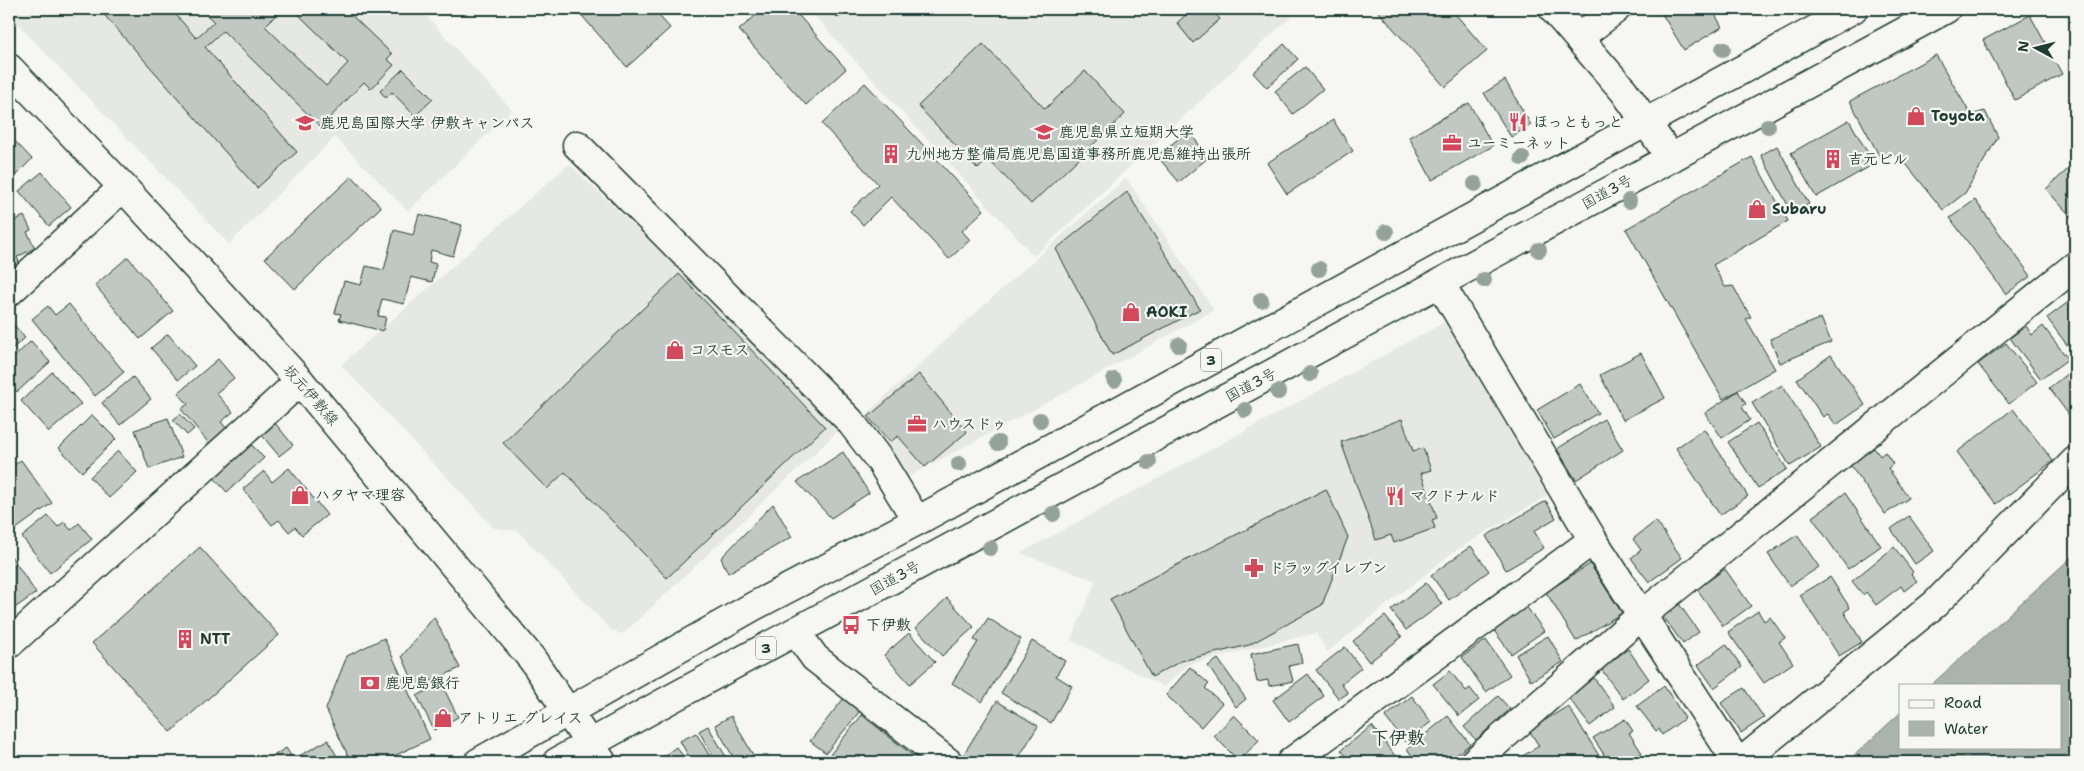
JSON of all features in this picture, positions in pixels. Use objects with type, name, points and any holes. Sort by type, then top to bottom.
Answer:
[{"type":"main road","points":[[1553,9],[1624,91],[1671,158]]},
{"type":"main road","points":[[1578,38],[1616,9]]},
{"type":"main road","name":"3","points":[[479,762],[754,606],[917,521],[1418,249],[1646,121],[1853,9]]},
{"type":"main road","name":"国道3号","points":[[557,762],[596,753],[796,632],[1946,9]]},
{"type":"main road","name":"坂元伊敷線","points":[[9,68],[123,187],[300,380],[532,659],[596,753]]},
{"type":"main road","points":[[577,145],[850,421],[882,462],[917,521]]},
{"type":"main road","points":[[9,292],[123,187]]},
{"type":"main road","points":[[1474,762],[1642,615],[2075,266]]},
{"type":"main road","points":[[1440,283],[1593,540],[1737,762]]},
{"type":"main road","points":[[9,644],[300,380]]},
{"type":"main road","points":[[1741,762],[1935,604],[2075,461]]},
{"type":"main road","points":[[1291,762],[1593,540]]},
{"type":"main road","points":[[796,632],[815,658],[948,762]]},
{"type":"shaded area","name":"鹿児島国際大学 伊敷キャンパス","points":[[9,9],[420,9],[512,110],[408,211],[335,137],[229,244],[9,15]]},
{"type":"shaded area","name":"鹿児島県立短期大学","points":[[808,9],[1299,9],[1034,256]]},
{"type":"shaded area","points":[[569,164],[679,269],[838,431],[623,634],[611,630],[518,531],[494,528],[341,365]]},
{"type":"shaded area","points":[[1126,178],[1214,310],[906,478],[859,421],[982,307]]},
{"type":"shaded area","points":[[1447,321],[1551,493],[1452,553],[1327,652],[1316,633],[1189,664],[1164,687],[1071,640],[1096,581],[1021,553]]},
{"type":"water","points":[[2075,554],[2075,747],[2057,762],[1847,762],[1899,714],[1899,748],[2062,748],[2062,684],[1932,684]]},
{"type":"building","points":[[99,9],[171,9],[196,38],[214,22],[206,14],[212,9],[282,9],[265,26],[326,86],[348,63],[293,9],[345,9],[392,54],[387,59],[394,65],[371,89],[364,82],[321,127],[223,31],[205,47],[297,152],[257,188]]},
{"type":"building","points":[[576,9],[653,9],[670,28],[627,67]]},
{"type":"building","points":[[763,9],[793,9],[846,69],[806,105],[739,30]]},
{"type":"building","points":[[830,9],[848,9],[838,18]]},
{"type":"building","points":[[1192,9],[1211,9],[1220,19],[1193,43],[1177,23]]},
{"type":"building","points":[[1376,9],[1451,9],[1487,51],[1445,87]]},
{"type":"building","points":[[1659,9],[1712,9],[1722,27],[1684,50]]},
{"type":"building","points":[[2069,9],[2075,9],[2075,21]]},
{"type":"building","points":[[2030,15],[2062,74],[2015,100],[1983,40]]},
{"type":"building","points":[[983,44],[1045,109],[1085,71],[1125,114],[1031,204],[988,159],[978,169],[918,106]]},
{"type":"building","points":[[1284,44],[1298,59],[1267,88],[1253,73]]},
{"type":"building","points":[[1936,55],[1971,115],[1985,111],[1998,137],[1965,193],[1943,210],[1898,154],[1882,161],[1850,101]]},
{"type":"building","points":[[1305,67],[1323,89],[1293,114],[1275,91]]},
{"type":"building","points":[[403,69],[433,99],[415,116],[392,92],[386,98],[380,91]]},
{"type":"building","points":[[1505,80],[1531,125],[1511,137],[1484,93]]},
{"type":"building","name":"九州地方整備局鹿児島国道事務所鹿児島維持出張所","points":[[865,83],[984,210],[962,231],[970,240],[949,259],[891,197],[863,225],[850,211],[878,184],[822,124]]},
{"type":"building","points":[[1469,103],[1493,146],[1432,180],[1409,137]]},
{"type":"building","points":[[1333,120],[1353,151],[1287,194],[1267,163]]},
{"type":"building","name":"吉元ビル","points":[[1849,120],[1874,164],[1816,197],[1791,153]]},
{"type":"building","points":[[1188,131],[1209,157],[1179,182],[1157,156]]},
{"type":"building","points":[[9,135],[32,159],[9,182]]},
{"type":"building","points":[[1777,146],[1809,204],[1792,213],[1761,155]]},
{"type":"building","points":[[1752,157],[1788,221],[1713,265],[1725,287],[1733,286],[1751,317],[1746,319],[1775,369],[1723,399],[1626,229]]},
{"type":"building","points":[[2068,169],[2075,177],[2075,221],[2046,189]]},
{"type":"building","points":[[42,172],[71,207],[49,226],[19,191]]},
{"type":"building","points":[[352,176],[381,207],[295,289],[265,258]]},
{"type":"building","points":[[1127,192],[1200,309],[1112,355],[1056,249]]},
{"type":"building","points":[[1975,200],[2031,276],[2006,294],[1950,218]]},
{"type":"building","points":[[9,211],[14,221],[24,216],[31,230],[27,232],[35,248],[17,257],[20,264],[9,270]]},
{"type":"building","points":[[419,214],[462,225],[453,256],[431,250],[429,262],[436,264],[432,282],[411,277],[404,304],[382,299],[378,316],[386,317],[383,331],[339,320],[341,314],[335,313],[344,281],[361,285],[366,266],[384,270],[394,230],[413,235]]},
{"type":"building","points":[[128,257],[173,311],[140,339],[95,285]]},
{"type":"building","name":"コスモス","points":[[679,274],[825,427],[667,578],[565,472],[547,489],[503,443]]},
{"type":"building","points":[[2075,297],[2075,339],[2067,345],[2047,318]]},
{"type":"building","points":[[69,304],[124,372],[95,396],[32,319],[48,306],[55,315]]},
{"type":"building","points":[[1821,318],[1831,342],[1780,363],[1770,339]]},
{"type":"building","points":[[9,319],[25,338],[9,351]]},
{"type":"building","points":[[2026,326],[2032,335],[2043,326],[2068,359],[2041,379],[2010,338]]},
{"type":"building","points":[[168,334],[195,366],[178,380],[151,348]]},
{"type":"building","points":[[31,341],[50,362],[17,392],[9,383],[9,362]]},
{"type":"building","points":[[2006,343],[2037,382],[2009,404],[1978,364]]},
{"type":"building","points":[[1641,353],[1665,398],[1623,420],[1600,375]]},
{"type":"building","points":[[1831,355],[1865,405],[1836,425],[1828,414],[1823,417],[1797,379]]},
{"type":"building","points":[[218,359],[234,378],[216,393],[233,412],[221,422],[229,431],[211,446],[181,409],[188,404],[178,393]]},
{"type":"building","points":[[2073,369],[2075,373],[2075,423],[2049,388]]},
{"type":"building","points":[[52,372],[81,404],[49,432],[21,401]]},
{"type":"building","name":"ハウスドゥ","points":[[919,374],[967,432],[925,467],[898,436],[890,442],[868,417]]},
{"type":"building","points":[[133,377],[151,399],[120,425],[102,403]]},
{"type":"building","points":[[1580,384],[1598,413],[1554,439],[1537,410]]},
{"type":"building","points":[[1782,385],[1821,447],[1790,466],[1752,403]]},
{"type":"building","points":[[1738,391],[1746,404],[1742,407],[1750,420],[1722,438],[1705,413]]},
{"type":"building","points":[[2013,409],[2053,461],[1996,504],[1957,452]]},
{"type":"building","points":[[180,414],[194,429],[187,435],[173,420]]},
{"type":"building","points":[[92,415],[116,439],[82,472],[59,448]]},
{"type":"building","points":[[168,418],[182,457],[149,469],[135,430]]},
{"type":"building","name":"マクドナルド","points":[[1402,419],[1413,451],[1423,448],[1431,470],[1421,473],[1437,518],[1432,520],[1435,528],[1394,543],[1391,535],[1376,540],[1341,442]]},
{"type":"building","points":[[1604,419],[1623,450],[1576,480],[1557,449]]},
{"type":"building","points":[[275,423],[293,445],[279,456],[261,434]]},
{"type":"building","points":[[1757,423],[1787,469],[1758,488],[1728,442]]},
{"type":"building","points":[[1704,429],[1748,496],[1720,515],[1676,448]]},
{"type":"building","points":[[250,443],[264,458],[227,492],[213,477]]},
{"type":"building","points":[[1874,448],[1880,456],[1885,452],[1893,464],[1888,468],[1909,498],[1885,514],[1850,465]]},
{"type":"building","points":[[118,451],[137,472],[109,498],[90,477]]},
{"type":"building","points":[[843,452],[869,493],[831,518],[797,482]]},
{"type":"building","points":[[21,460],[52,503],[16,529],[9,518],[9,469]]},
{"type":"building","points":[[289,468],[327,515],[302,535],[295,527],[289,532],[279,520],[272,525],[243,489],[264,471],[272,482]]},
{"type":"building","name":"ドラッグイレブン","points":[[1326,489],[1348,537],[1322,605],[1249,645],[1181,661],[1152,677],[1110,599]]},
{"type":"building","points":[[1845,493],[1881,546],[1848,569],[1812,517]]},
{"type":"building","points":[[1546,501],[1556,518],[1534,531],[1544,548],[1506,570],[1486,536]]},
{"type":"building","points":[[773,504],[792,537],[728,573],[721,558]]},
{"type":"building","points":[[48,516],[58,527],[64,522],[71,530],[79,523],[92,539],[50,573],[22,537]]},
{"type":"building","points":[[1909,516],[1934,551],[1915,564],[1891,529]]},
{"type":"building","points":[[1656,521],[1682,558],[1649,582],[1631,558],[1641,550],[1633,539]]},
{"type":"building","points":[[1797,535],[1819,567],[1790,586],[1768,554]]},
{"type":"building","points":[[1471,546],[1489,571],[1449,600],[1431,575]]},
{"type":"building","name":"NTT","points":[[200,547],[279,635],[171,732],[92,643]]},
{"type":"building","points":[[1894,547],[1913,572],[1911,574],[1917,581],[1904,591],[1901,586],[1876,605],[1866,592],[1863,595],[1852,581]]},
{"type":"building","points":[[9,553],[36,593],[9,612]]},
{"type":"building","points":[[1590,564],[1622,613],[1576,641],[1546,592]]},
{"type":"building","points":[[1725,569],[1751,606],[1723,626],[1697,589]]},
{"type":"building","points":[[1830,577],[1850,608],[1844,612],[1862,642],[1839,656],[1800,595]]},
{"type":"building","points":[[1426,583],[1442,604],[1406,630],[1391,610]]},
{"type":"building","points":[[947,598],[974,627],[942,656],[916,628]]},
{"type":"building","points":[[1679,604],[1699,632],[1683,644],[1663,616]]},
{"type":"building","points":[[1526,606],[1544,631],[1511,654],[1493,629]]},
{"type":"building","points":[[1758,611],[1764,621],[1770,617],[1785,638],[1779,642],[1793,663],[1764,683],[1728,632]]},
{"type":"building","points":[[1385,616],[1402,637],[1369,662],[1353,641]]},
{"type":"building","points":[[434,617],[460,668],[416,688],[402,656]]},
{"type":"building","points":[[988,618],[1021,639],[982,702],[952,683],[978,642],[974,640]]},
{"type":"building","points":[[909,633],[935,662],[910,684],[884,655]]},
{"type":"building","points":[[1548,636],[1563,662],[1531,681],[1516,655]]},
{"type":"building","name":"鹿児島銀行","points":[[384,638],[430,739],[381,762],[351,762],[326,709],[347,656]]},
{"type":"building","points":[[1486,640],[1510,675],[1486,692],[1462,657]]},
{"type":"building","points":[[1032,641],[1065,661],[1056,676],[1072,686],[1051,723],[1001,693]]},
{"type":"building","points":[[1298,644],[1302,663],[1289,666],[1293,681],[1269,686],[1268,680],[1257,682],[1251,654]]},
{"type":"building","points":[[1726,644],[1742,667],[1714,688],[1698,665]]},
{"type":"building","points":[[1345,647],[1361,668],[1341,684],[1348,693],[1339,699],[1316,670]]},
{"type":"building","points":[[1628,649],[1649,679],[1623,699],[1601,669]]},
{"type":"building","points":[[1218,659],[1246,699],[1236,707],[1208,666]]},
{"type":"building","points":[[1190,667],[1209,684],[1205,688],[1222,703],[1201,727],[1166,695]]},
{"type":"building","points":[[1450,671],[1466,691],[1470,688],[1479,700],[1459,716],[1433,684]]},
{"type":"building","points":[[1308,674],[1324,696],[1289,722],[1273,700]]},
{"type":"building","points":[[1594,678],[1615,707],[1590,726],[1568,697]]},
{"type":"building","points":[[441,683],[458,717],[434,730],[417,696]]},
{"type":"building","points":[[1664,686],[1685,718],[1662,735],[1659,729],[1656,731],[1637,706]]},
{"type":"building","points":[[1744,688],[1764,718],[1741,733],[1721,703]]},
{"type":"building","points":[[1412,696],[1431,722],[1405,742],[1385,717]]},
{"type":"building","points":[[1498,696],[1510,709],[1476,740],[1464,727]]},
{"type":"building","points":[[844,698],[860,711],[826,753],[810,741]]},
{"type":"building","points":[[997,701],[1038,726],[1016,762],[974,762],[963,755]]},
{"type":"building","points":[[1568,706],[1603,762],[1513,762],[1539,746],[1529,730]]},
{"type":"building","points":[[862,715],[921,762],[824,762]]},
{"type":"building","points":[[1234,715],[1259,740],[1239,761],[1214,736]]},
{"type":"building","points":[[731,716],[757,762],[736,762],[715,725]]},
{"type":"building","points":[[1448,716],[1470,744],[1447,762],[1417,762],[1407,749]]},
{"type":"building","points":[[1625,719],[1633,731],[1629,733],[1642,753],[1628,762],[1609,762],[1593,738]]},
{"type":"building","points":[[708,726],[729,762],[716,762],[699,731]]},
{"type":"building","points":[[1372,726],[1396,757],[1389,762],[1351,762],[1341,750]]},
{"type":"building","points":[[696,733],[713,762],[692,762],[680,741]]},
{"type":"building","points":[[328,740],[340,762],[290,761]]},
{"type":"building","points":[[676,747],[688,762],[656,762]]},
{"type":"building","points":[[286,748],[292,757],[287,762],[270,762],[268,759]]},
{"type":"building","points":[[1325,755],[1330,762],[1315,762]]},
{"type":"place","name":"Toyota","points":[[1916,116]]},
{"type":"place","name":"ほっともっと","points":[[1518,122]]},
{"type":"place","name":"鹿児島国際大学 伊敷キャンパス","points":[[305,123]]},
{"type":"place","name":"鹿児島県立短期大学","points":[[1044,132]]},
{"type":"place","name":"ユーミーネット","points":[[1452,143]]},
{"type":"place","name":"九州地方整備局鹿児島国道事務所鹿児島維持出張所","points":[[891,154]]},
{"type":"place","name":"吉元ビル","points":[[1833,159]]},
{"type":"place","name":"Subaru","points":[[1757,209]]},
{"type":"place","name":"AOKI","points":[[1131,312]]},
{"type":"place","name":"コスモス","points":[[675,350]]},
{"type":"place","name":"ハウスドゥ","points":[[917,424]]},
{"type":"place","name":"ハタヤマ理容","points":[[300,495]]},
{"type":"place","name":"マクドナルド","points":[[1395,496]]},
{"type":"place","name":"ドラッグイレブン","points":[[1254,568]]},
{"type":"place","name":"下伊敷","points":[[851,625]]},
{"type":"place","name":"NTT","points":[[185,639]]},
{"type":"place","name":"鹿児島銀行","points":[[370,683]]},
{"type":"place","name":"アトリエ グレイス","points":[[443,718]]},
{"type":"district","name":"下伊敷","points":[[1398,738]]}]
